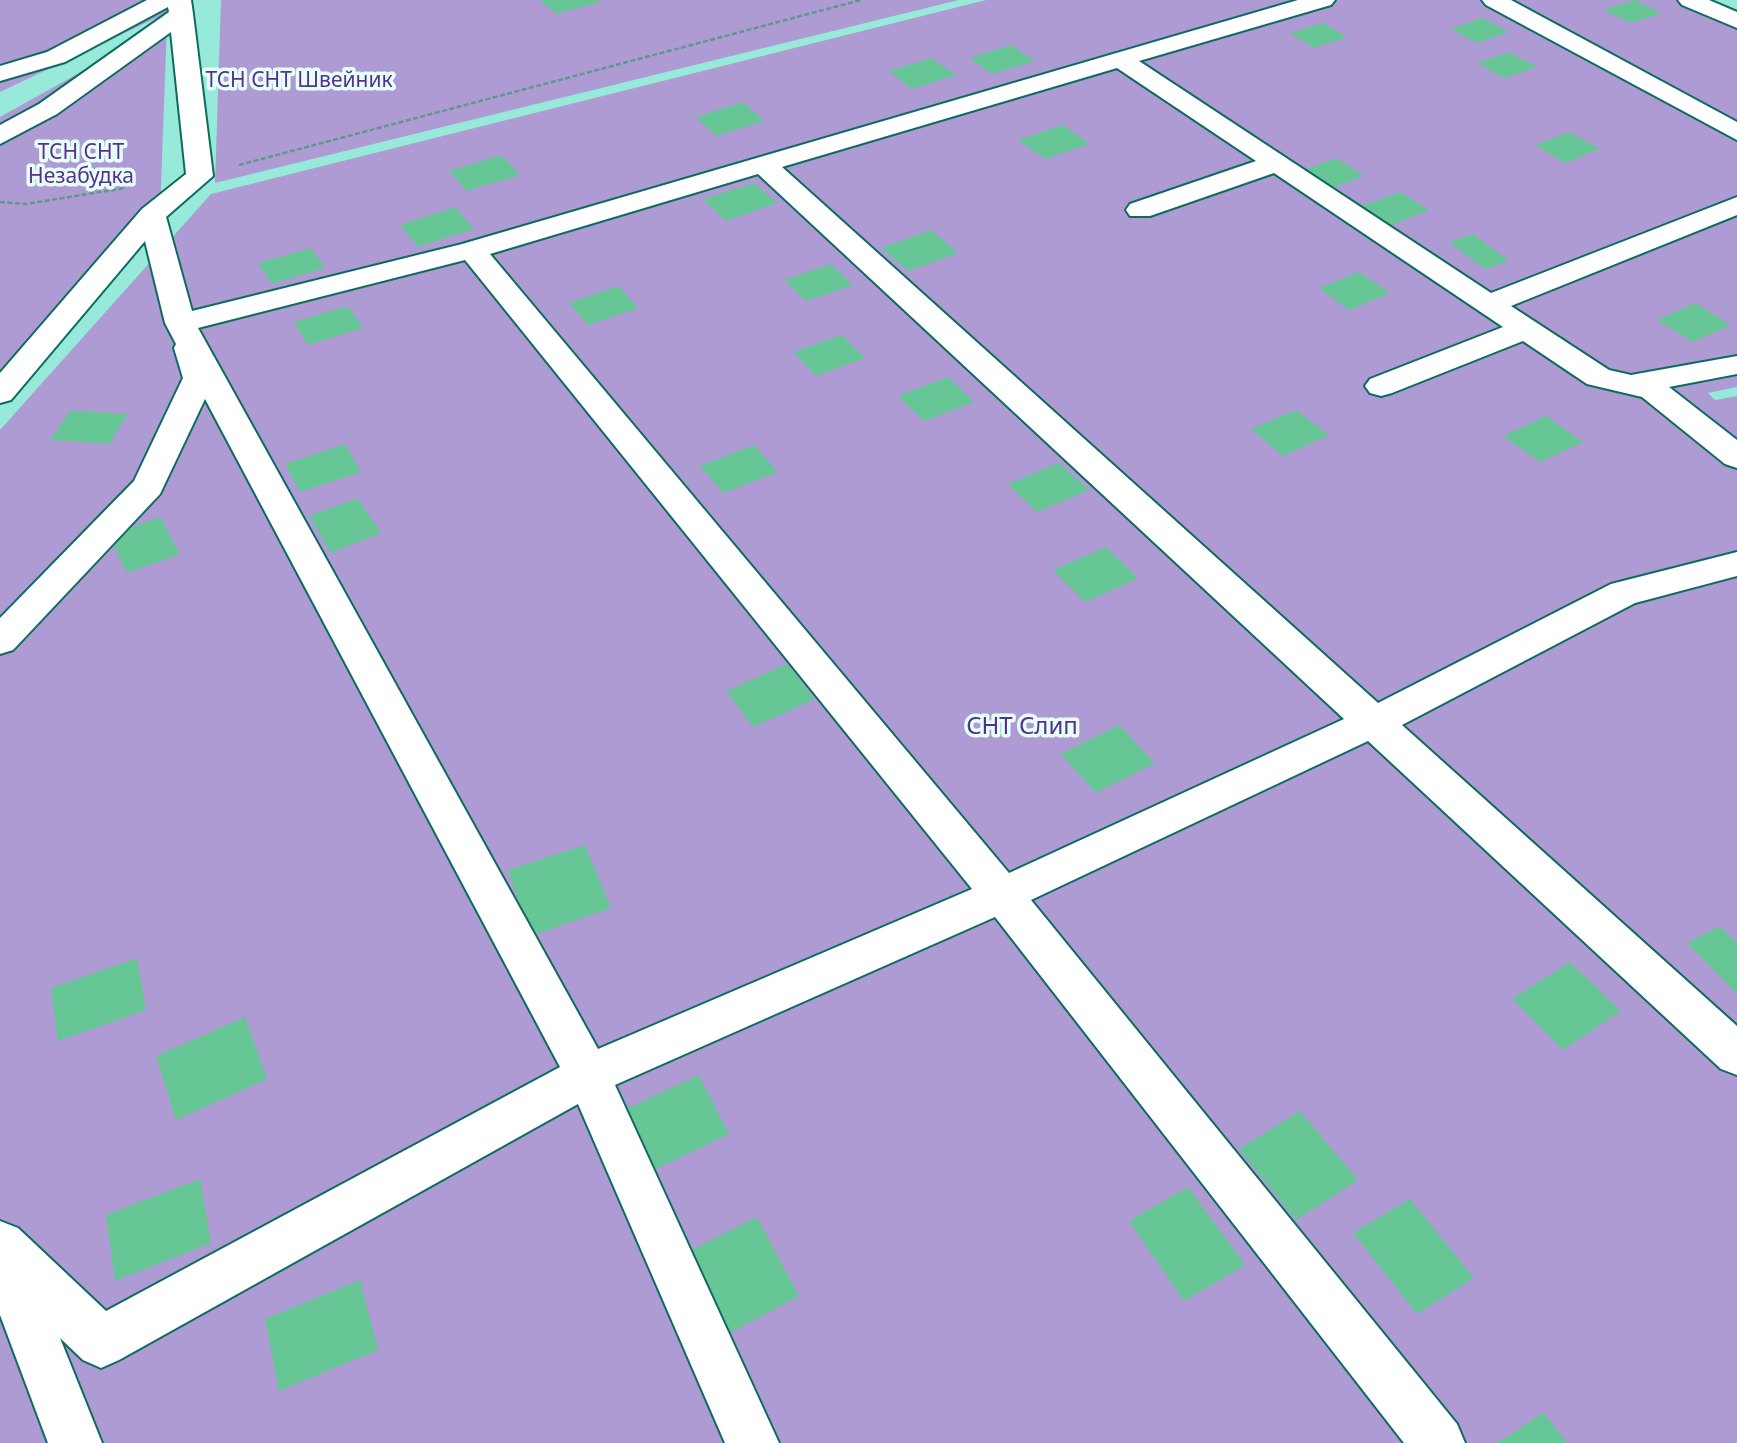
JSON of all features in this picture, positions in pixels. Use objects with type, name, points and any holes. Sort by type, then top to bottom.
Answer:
[{"type":"street","points":[[180,323],[472,250],[1323,0]]},
{"type":"street","points":[[1494,0],[1737,132]]},
{"type":"street","points":[[1689,0],[1737,21]]},
{"type":"street","points":[[0,393],[152,215],[200,176],[175,5]]},
{"type":"street","points":[[0,74],[56,57],[175,5]]},
{"type":"street","points":[[0,136],[48,109],[175,5]]},
{"type":"street","points":[[1120,59],[1598,377],[1653,390],[1737,457]]},
{"type":"street","points":[[1140,210],[1277,163]]},
{"type":"street","points":[[764,165],[1737,1055]]},
{"type":"street","points":[[1489,304],[1737,205]]},
{"type":"street","points":[[0,641],[148,486],[199,378],[180,323],[152,215]]},
{"type":"street","points":[[472,250],[1002,895],[1438,1443]]},
{"type":"street","points":[[180,323],[588,1075],[752,1443]]},
{"type":"street","points":[[1381,386],[1526,329]]},
{"type":"street","points":[[1630,384],[1737,365]]},
{"type":"street","points":[[0,1247],[101,1342],[588,1075],[1002,895],[1372,723],[1624,593],[1737,564]]},
{"type":"street","points":[[0,1247],[75,1443]]},
{"type":"path","points":[[0,202],[26,204],[200,176],[861,0]]},
{"type":"green space","points":[[0,0],[194,0],[0,92]]},
{"type":"green space","name":"ТСН СНТ Швейник","points":[[221,0],[959,0],[215,183]]},
{"type":"green space","name":"СНТ Слип","points":[[986,0],[1706,0],[1737,14],[1737,387],[1708,393],[1715,400],[1737,396],[1737,1443],[0,1443],[0,430],[211,194]]},
{"type":"green space","name":"ТСН СНТ Незабудка","points":[[167,24],[160,214],[0,388],[0,117]]},
{"type":"building","points":[[540,0],[598,0],[600,2],[556,14]]},
{"type":"building","points":[[1635,0],[1661,13],[1631,23],[1603,10]]},
{"type":"building","points":[[1482,18],[1509,32],[1477,43],[1451,29]]},
{"type":"building","points":[[1323,23],[1347,37],[1314,48],[1290,33]]},
{"type":"building","points":[[1011,45],[1035,61],[993,74],[969,58]]},
{"type":"building","points":[[1509,52],[1537,67],[1504,78],[1477,63]]},
{"type":"building","points":[[932,58],[956,75],[912,89],[889,71]]},
{"type":"building","points":[[743,102],[764,121],[716,136],[696,117]]},
{"type":"building","points":[[1063,125],[1090,144],[1045,159],[1018,140]]},
{"type":"building","points":[[1569,132],[1600,149],[1565,163],[1535,145]]},
{"type":"building","points":[[501,155],[520,175],[467,191],[449,171]]},
{"type":"building","points":[[1336,158],[1364,176],[1326,190],[1299,172]]},
{"type":"building","points":[[754,183],[777,203],[726,221],[703,199]]},
{"type":"building","points":[[1400,192],[1429,210],[1391,225],[1362,206]]},
{"type":"building","points":[[455,207],[474,229],[418,247],[400,225]]},
{"type":"building","points":[[931,230],[958,253],[908,271],[881,248]]},
{"type":"building","points":[[1473,234],[1509,261],[1485,269],[1449,242]]},
{"type":"building","points":[[311,248],[325,268],[272,284],[258,263]]},
{"type":"building","points":[[831,264],[853,285],[806,301],[784,280]]},
{"type":"building","points":[[1359,272],[1390,293],[1349,310],[1319,288]]},
{"type":"building","points":[[619,286],[638,308],[588,325],[569,303]]},
{"type":"building","points":[[1695,303],[1731,325],[1693,342],[1657,320]]},
{"type":"building","points":[[348,306],[363,328],[308,345],[294,322]]},
{"type":"building","points":[[842,335],[865,358],[816,376],[793,352]]},
{"type":"building","points":[[948,377],[974,402],[924,421],[898,396]]},
{"type":"building","points":[[1296,410],[1329,435],[1283,456],[1251,429]]},
{"type":"building","points":[[70,411],[128,414],[109,444],[50,440]]},
{"type":"building","points":[[1546,416],[1583,442],[1540,462],[1503,436]]},
{"type":"building","points":[[345,444],[361,472],[300,492],[285,464]]},
{"type":"building","points":[[754,445],[778,472],[723,493],[700,466]]},
{"type":"building","points":[[1059,463],[1089,490],[1037,512],[1008,484]]},
{"type":"building","points":[[357,498],[381,533],[331,553],[309,516]]},
{"type":"building","points":[[160,517],[180,554],[127,573],[109,536]]},
{"type":"building","points":[[1106,547],[1138,578],[1085,602],[1053,570]]},
{"type":"building","points":[[787,664],[815,699],[753,727],[726,691]]},
{"type":"building","points":[[1119,725],[1155,763],[1096,793],[1061,754]]},
{"type":"building","points":[[585,845],[611,908],[530,936],[508,870]]},
{"type":"building","points":[[1720,926],[1737,943],[1737,994],[1687,943]]},
{"type":"building","points":[[137,958],[146,1010],[58,1041],[51,988]]},
{"type":"building","points":[[1570,962],[1621,1011],[1563,1050],[1512,999]]},
{"type":"building","points":[[245,1017],[267,1079],[176,1120],[156,1056]]},
{"type":"building","points":[[699,1075],[729,1134],[654,1170],[626,1109]]},
{"type":"building","points":[[1300,1111],[1358,1180],[1296,1220],[1239,1149]]},
{"type":"building","points":[[200,1179],[211,1243],[115,1281],[106,1215]]},
{"type":"building","points":[[1188,1187],[1245,1265],[1184,1301],[1129,1221]]},
{"type":"building","points":[[1410,1199],[1474,1278],[1417,1314],[1353,1233]]},
{"type":"building","points":[[757,1217],[799,1296],[730,1333],[690,1251]]},
{"type":"building","points":[[360,1280],[378,1350],[279,1391],[265,1319]]},
{"type":"building","points":[[1543,1412],[1567,1443],[1496,1443],[1512,1434]]}]
